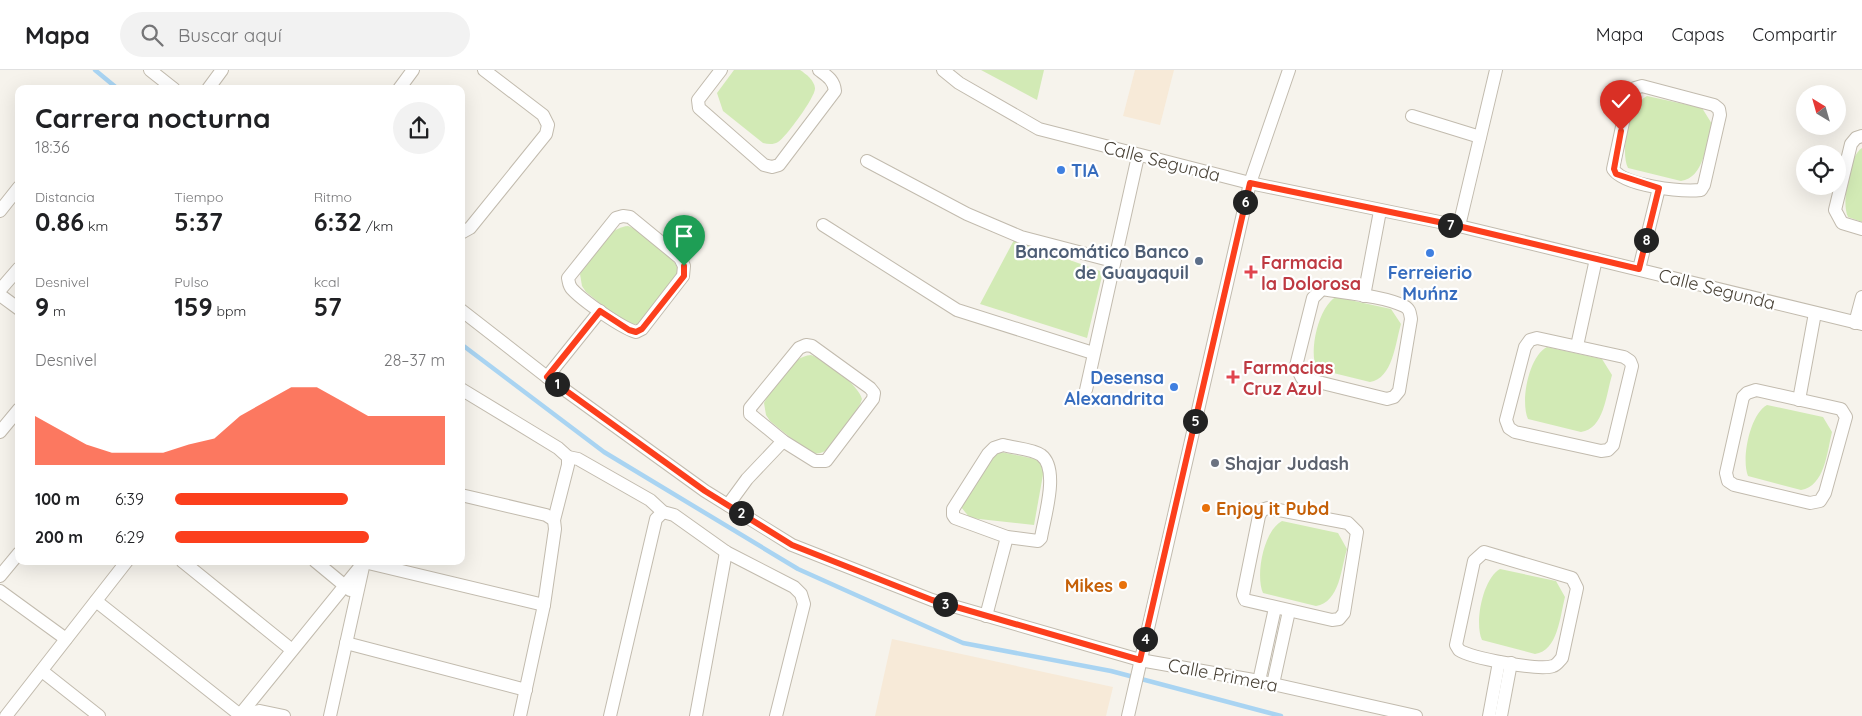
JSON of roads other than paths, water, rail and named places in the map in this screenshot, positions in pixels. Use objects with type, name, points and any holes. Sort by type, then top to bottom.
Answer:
[{"type":"street","points":[[150,70],[169,85]]},
{"type":"street","points":[[211,85],[222,70]]},
{"type":"street","points":[[401,85],[413,70]]},
{"type":"street","points":[[465,231],[470,228],[540,141],[548,125],[543,115],[484,70]]},
{"type":"street","points":[[721,70],[698,100],[699,108],[764,165],[772,167],[778,164],[835,91],[835,85],[819,70]]},
{"type":"street","name":"Calle Segunda","points":[[943,70],[959,83],[1039,129],[1138,156],[1250,183],[1458,226],[1858,323]]},
{"type":"street","points":[[1128,716],[1250,183],[1289,70]]},
{"type":"street","points":[[1458,226],[1496,70]]},
{"type":"street","points":[[1642,86],[1714,104],[1720,115],[1704,184],[1700,190],[1659,188],[1623,177],[1614,169],[1629,94],[1635,88],[1642,86]]},
{"type":"street","points":[[1412,116],[1480,137]]},
{"type":"street","points":[[1862,136],[1856,138],[1851,144],[1835,210],[1842,224],[1862,229]]},
{"type":"street","points":[[1086,390],[1113,261],[1138,156]]},
{"type":"street","points":[[867,161],[967,214],[1021,237],[1113,261]]},
{"type":"street","points":[[1639,269],[1659,188]]},
{"type":"street","points":[[0,211],[15,193]]},
{"type":"street","points":[[1364,296],[1380,211]]},
{"type":"street","points":[[630,217],[680,258],[684,266],[684,276],[642,329],[636,332],[629,330],[600,311],[572,289],[568,278],[616,218],[630,217]]},
{"type":"street","points":[[823,225],[957,310],[1093,353]]},
{"type":"street","points":[[1577,346],[1596,259]]},
{"type":"street","points":[[0,290],[15,273]]},
{"type":"street","points":[[1322,289],[1364,296],[1404,306],[1410,311],[1411,319],[1399,391],[1394,397],[1386,400],[1302,378],[1296,366],[1313,298],[1316,293],[1322,289]]},
{"type":"street","points":[[0,295],[15,306]]},
{"type":"street","points":[[1858,323],[1862,297]]},
{"type":"street","points":[[547,377],[600,311]]},
{"type":"street","name":"Calle Primera","points":[[465,313],[547,377],[728,505],[792,545],[932,600],[1140,660],[1259,681],[1416,716]]},
{"type":"street","points":[[1799,400],[1815,313]]},
{"type":"street","points":[[1537,338],[1577,346],[1624,358],[1630,361],[1632,366],[1614,445],[1608,450],[1601,451],[1515,432],[1509,428],[1506,420],[1525,347],[1530,340],[1537,338]]},
{"type":"street","points":[[806,345],[812,346],[870,388],[874,393],[873,399],[826,461],[815,461],[783,441],[753,418],[750,414],[750,408],[799,348],[806,345]]},
{"type":"street","points":[[1756,390],[1799,400],[1841,409],[1846,417],[1825,493],[1820,501],[1810,502],[1731,484],[1728,481],[1726,472],[1743,397],[1747,393],[1756,390]]},
{"type":"street","points":[[465,391],[558,448],[568,457],[578,459],[650,500],[663,512],[674,516],[726,552],[794,587],[802,594],[804,604],[776,716]]},
{"type":"street","points":[[0,432],[15,414]]},
{"type":"street","points":[[728,505],[747,479],[783,441]]},
{"type":"street","points":[[1003,445],[1040,455],[1048,464],[1052,474],[1041,538],[1038,541],[1030,542],[1007,537],[956,518],[953,515],[953,510],[988,454],[994,448],[1003,445]]},
{"type":"street","points":[[520,716],[544,605],[555,529],[554,520],[568,465],[568,457]]},
{"type":"street","points":[[465,496],[546,515],[554,520]]},
{"type":"street","points":[[1268,508],[1348,523],[1357,532],[1344,613],[1339,619],[1332,620],[1289,611],[1251,603],[1245,600],[1243,595],[1259,516],[1262,510],[1268,508]]},
{"type":"street","points":[[610,716],[656,519],[663,512]]},
{"type":"street","points":[[986,616],[1007,537]]},
{"type":"street","points":[[696,716],[726,552]]},
{"type":"street","points":[[1484,552],[1567,575],[1572,578],[1577,588],[1562,658],[1555,666],[1546,667],[1505,662],[1463,653],[1456,645],[1474,561],[1484,552]]},
{"type":"street","points":[[0,576],[15,558]]},
{"type":"street","points":[[6,716],[125,565]]},
{"type":"street","points":[[187,565],[292,650]]},
{"type":"street","points":[[320,565],[355,593]]},
{"type":"street","points":[[240,716],[361,565]]},
{"type":"street","points":[[330,716],[355,593],[363,565]]},
{"type":"street","points":[[377,565],[544,605]]},
{"type":"street","points":[[0,591],[66,639]]},
{"type":"street","points":[[96,601],[240,716]]},
{"type":"street","points":[[1259,681],[1276,608]]},
{"type":"street","points":[[1273,684],[1289,611]]},
{"type":"street","points":[[346,643],[526,690]]},
{"type":"street","points":[[1488,716],[1505,662]]},
{"type":"street","points":[[1501,716],[1505,662]]},
{"type":"street","points":[[42,671],[100,716]]},
{"type":"street","points":[[240,716],[260,711],[284,716]]},
{"type":"waterway","points":[[95,70],[113,85]]},
{"type":"waterway","points":[[465,347],[604,452],[798,569],[963,643],[1111,671],[1281,716]]},
{"type":"place","name":"TIA","points":[[1061,170]]},
{"type":"place","name":"Ferreierio Muńnz","points":[[1430,253]]},
{"type":"place","name":"Bancomático Banco de Guayaquil","points":[[1199,261]]},
{"type":"place","name":"Farmacia la Dolorosa","points":[[1251,272]]},
{"type":"place","name":"Farmacias Cruz Azul","points":[[1233,377]]},
{"type":"place","name":"Desensa Alexandrita","points":[[1174,387]]},
{"type":"place","name":"Shajar Judash","points":[[1215,463]]},
{"type":"place","name":"Enjoy it Pubd","points":[[1206,508]]},
{"type":"place","name":"Mikes","points":[[1123,585]]}]
